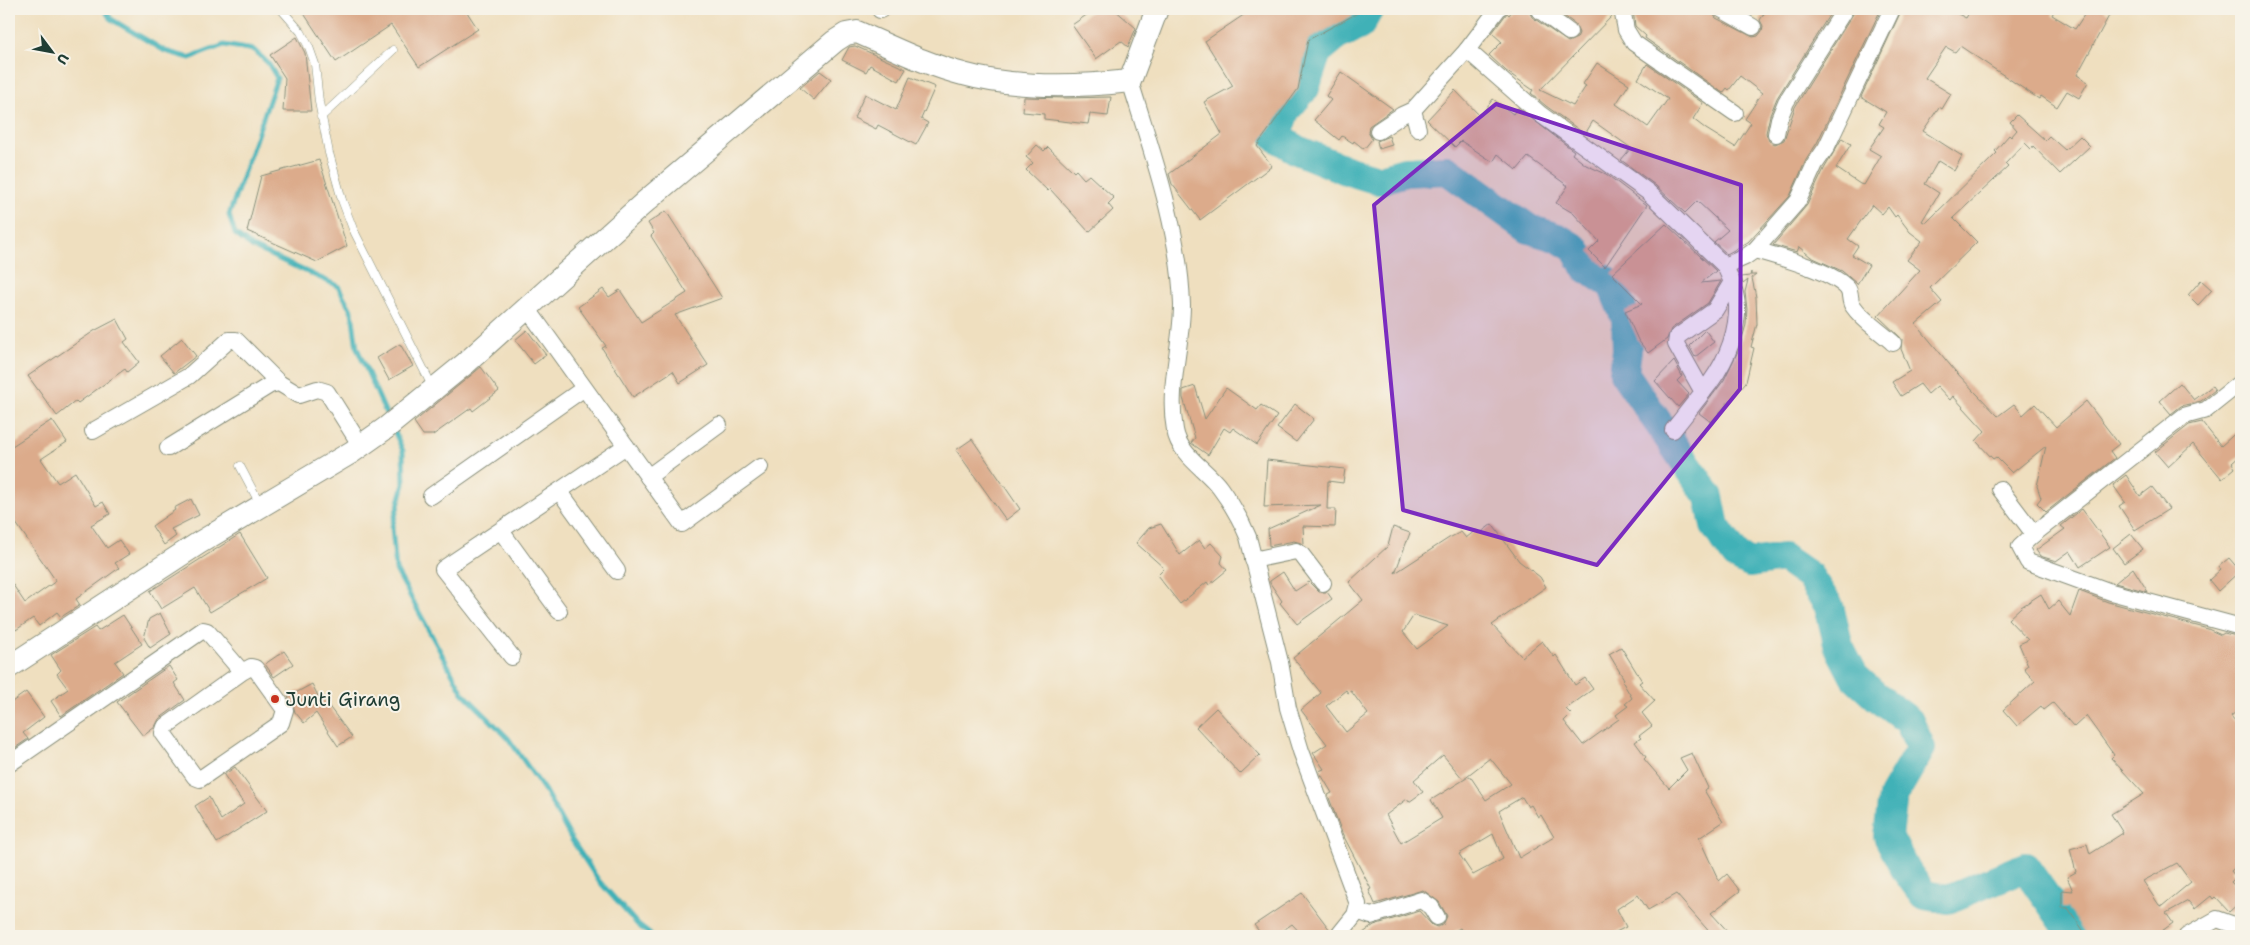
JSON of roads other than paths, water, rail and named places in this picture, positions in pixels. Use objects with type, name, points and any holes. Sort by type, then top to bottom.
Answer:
[{"type":"street","points":[[1157,9],[1130,81],[1156,166],[1179,270],[1182,306],[1173,391],[1174,429],[1183,449],[1220,487],[1238,515],[1248,537],[1280,662],[1288,708],[1301,751],[1356,898],[1357,910],[1350,923],[1338,936]]},
{"type":"street","points":[[1378,131],[1413,110],[1467,50],[1498,9]]},
{"type":"street","points":[[1538,9],[1569,32]]},
{"type":"street","points":[[1622,9],[1626,30],[1634,43],[1735,113]]},
{"type":"street","points":[[1721,9],[1752,27]]},
{"type":"street","points":[[1776,134],[1779,119],[1786,102],[1845,9]]},
{"type":"street","points":[[1725,266],[1755,250],[1798,201],[1815,164],[1826,148],[1892,9]]},
{"type":"street","points":[[9,668],[169,563],[361,446],[386,428],[434,390],[646,202],[835,41],[846,34],[858,32],[941,67],[965,75],[1015,82],[1071,86],[1130,81]]},
{"type":"street","points":[[1467,50],[1540,114],[1648,192],[1725,266],[1732,282],[1737,302],[1737,314],[1723,364],[1674,430]]},
{"type":"street","points":[[1413,110],[1418,129]]},
{"type":"street","points":[[1755,250],[1806,266],[1846,286],[1851,293],[1851,303],[1859,314],[1893,343]]},
{"type":"street","points":[[1703,392],[1676,344],[1677,337],[1714,310],[1732,282]]},
{"type":"street","points":[[527,308],[583,389],[682,524],[760,466]]},
{"type":"street","points":[[93,431],[189,376],[230,340],[236,340],[279,383],[299,395],[317,389],[327,392],[361,446]]},
{"type":"street","points":[[2241,382],[2206,410],[2184,416],[2034,534],[2020,548],[2028,562],[2111,592],[2241,627]]},
{"type":"street","points":[[168,448],[270,385],[279,383]]},
{"type":"street","points":[[431,496],[583,389]]},
{"type":"street","points":[[648,477],[719,426]]},
{"type":"street","points":[[512,657],[443,569],[626,446]]},
{"type":"street","points":[[2000,489],[2034,534]]},
{"type":"street","points":[[560,492],[617,571]]},
{"type":"street","points":[[501,531],[559,611]]},
{"type":"street","points":[[1253,560],[1296,551],[1301,554],[1323,583]]},
{"type":"street","points":[[9,764],[203,630],[207,632],[242,672]]},
{"type":"street","points":[[251,667],[255,668],[285,710],[284,718],[281,723],[200,779],[195,777],[163,733],[165,727],[242,672],[251,667]]},
{"type":"street","points":[[1357,910],[1371,916],[1421,900],[1431,906],[1437,917]]},
{"type":"street","points":[[2187,936],[2217,919],[2234,925],[2241,924]]},
{"type":"lane","points":[[281,9],[301,32],[315,64],[321,117],[337,183],[353,229],[434,390]]},
{"type":"lane","points":[[321,117],[393,50]]},
{"type":"lane","points":[[240,466],[261,507]]},
{"type":"waterway","points":[[104,9],[111,19],[165,51],[190,58],[224,45],[254,50],[268,63],[277,78],[229,215],[235,234],[252,247],[338,286],[352,312],[357,348],[388,418]]},
{"type":"waterway","points":[[1369,9],[1360,25],[1336,36],[1317,52],[1305,88],[1285,111],[1276,137],[1297,150],[1349,171],[1378,180],[1405,172],[1447,170],[1529,229],[1558,238],[1576,249],[1585,267],[1612,285],[1626,319],[1627,350],[1624,373],[1709,497],[1715,526],[1736,556],[1750,563],[1783,558],[1809,576],[1829,606],[1839,647],[1854,676],[1876,696],[1909,721],[1921,748],[1893,796],[1888,836],[1906,871],[1924,895],[1948,899],[2025,867],[2071,932],[2070,936]]},
{"type":"waterway","points":[[394,430],[403,451],[404,484],[392,527],[396,570],[463,693],[508,738],[545,791],[572,840],[599,881],[638,925],[652,936]]},
{"type":"place","name":"Junti Girang","points":[[275,699]]}]
